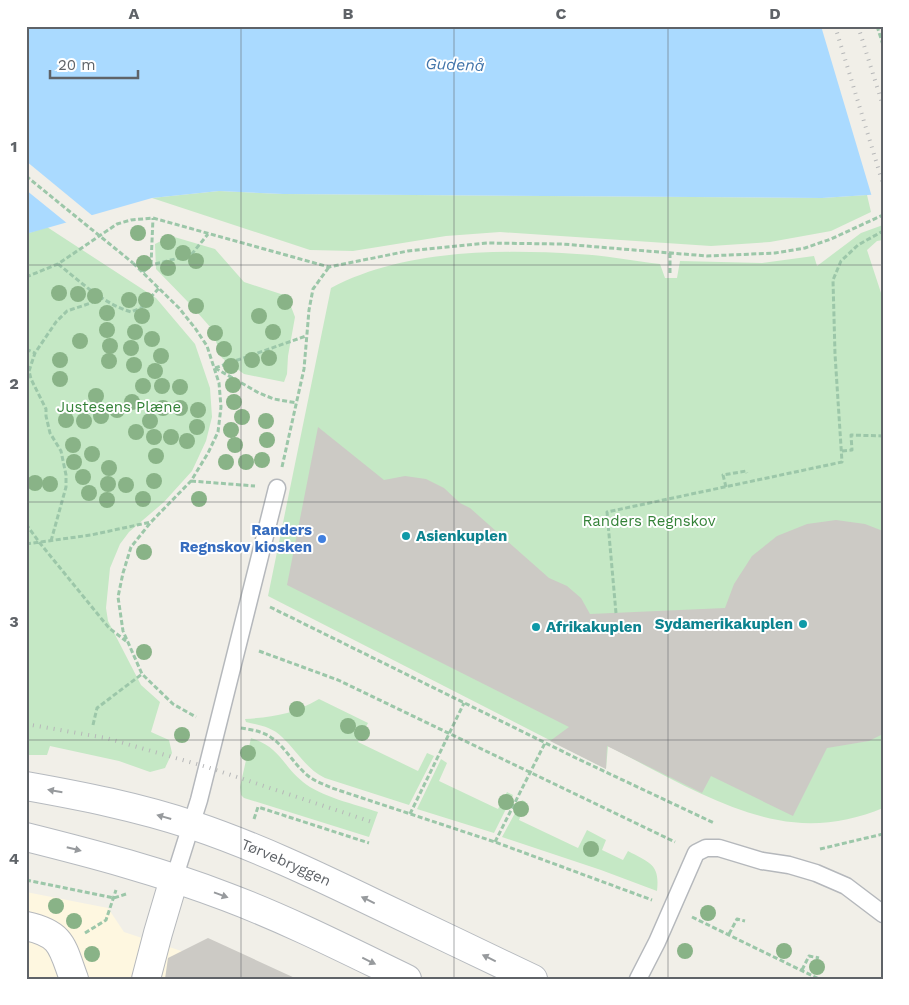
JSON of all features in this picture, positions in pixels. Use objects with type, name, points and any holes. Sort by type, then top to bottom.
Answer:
[{"type":"main road","name":"Tørvebryggen","points":[[26,786],[137,809],[191,825],[245,845],[323,878],[533,979]]},
{"type":"main road","points":[[26,837],[123,863],[226,896],[300,927],[406,979]]},
{"type":"main road","points":[[146,979],[174,879]]},
{"type":"main road","points":[[26,926],[44,930],[55,936],[62,947],[74,979]]},
{"type":"lane","points":[[174,879],[199,800],[277,488]]},
{"type":"lane","points":[[638,979],[696,852],[706,848],[718,848],[762,861],[789,865],[816,873],[846,886],[883,914]]},
{"type":"path","points":[[877,26],[883,44]]},
{"type":"path","points":[[26,176],[133,263],[180,308],[207,346],[219,383],[221,407],[218,432],[208,453],[191,481],[151,522],[132,547],[123,573],[118,597],[120,619],[127,641],[142,674],[173,704],[192,716],[218,724],[260,732],[272,738],[284,749],[296,765],[311,778],[332,788],[495,842],[672,908],[820,979]]},
{"type":"path","points":[[26,277],[58,264],[117,224],[131,220],[153,218],[329,267],[408,251],[487,243],[562,244],[707,256],[775,254],[831,240],[883,215]]},
{"type":"path","points":[[151,265],[153,218]]},
{"type":"path","points":[[616,613],[607,512],[842,462],[835,354],[834,280],[841,261],[858,245],[883,231]]},
{"type":"path","points":[[143,272],[151,265],[191,255],[208,234]]},
{"type":"path","points":[[670,253],[670,273]]},
{"type":"path","points":[[58,264],[99,296],[116,307],[130,312],[141,308],[159,288]]},
{"type":"path","points":[[191,481],[277,488],[304,369],[312,289],[329,267]]},
{"type":"path","points":[[51,541],[66,487],[66,475],[61,452],[50,433],[46,409],[28,375],[35,353],[56,322],[67,311],[91,303],[99,296]]},
{"type":"path","points":[[215,368],[306,336]]},
{"type":"path","points":[[26,349],[35,353]]},
{"type":"path","points":[[215,368],[259,393],[274,399],[297,403]]},
{"type":"path","points":[[842,451],[852,450],[851,435],[883,436]]},
{"type":"path","points":[[726,487],[724,475],[746,471],[746,473]]},
{"type":"path","points":[[26,544],[91,535],[151,522]]},
{"type":"path","points":[[26,524],[38,542],[108,628],[127,641]]},
{"type":"path","points":[[250,598],[714,824]]},
{"type":"path","points":[[239,644],[338,680],[696,852]]},
{"type":"path","points":[[93,725],[97,708],[142,674]]},
{"type":"path","points":[[410,814],[464,703]]},
{"type":"path","points":[[495,842],[545,743]]},
{"type":"path","points":[[245,845],[258,807],[369,843]]},
{"type":"path","points":[[819,849],[883,834]]},
{"type":"path","points":[[62,947],[106,920],[123,863]]},
{"type":"path","points":[[729,934],[737,919],[745,921]]},
{"type":"path","points":[[802,970],[809,956],[819,958]]},
{"type":"shaded area","points":[[26,892],[108,908],[124,932],[266,979],[26,979]]},
{"type":"green space","points":[[219,191],[283,194],[822,198],[867,195],[871,212],[831,231],[770,242],[711,246],[500,232],[446,236],[353,251],[310,250],[152,198]]},
{"type":"green space","name":"Randers Regnskov","points":[[883,225],[883,240],[877,241],[867,250],[883,299],[883,808],[845,820],[818,823],[791,822],[757,815],[713,799],[608,746],[606,769],[268,596],[331,288],[359,275],[388,266],[419,259],[483,253],[546,252],[608,257],[660,264],[665,278],[677,278],[680,261],[762,263],[814,256],[817,266],[861,233]]},
{"type":"green space","name":"Justesens Plæne","points":[[47,227],[156,298],[195,344],[210,388],[212,417],[206,441],[192,471],[164,502],[129,532],[120,544],[110,568],[106,608],[108,621],[141,685],[160,702],[151,732],[169,740],[172,753],[165,768],[150,772],[119,761],[50,746],[47,755],[26,755],[26,234]]},
{"type":"green space","points":[[171,236],[215,249],[244,282],[287,296],[295,317],[288,356],[287,374],[284,382],[244,374],[222,358],[211,328],[156,269],[155,244]]},
{"type":"green space","points":[[319,699],[368,723],[358,742],[418,771],[427,753],[434,756],[409,805],[325,778],[312,770],[287,742],[274,731],[246,722],[245,719],[284,714]]},
{"type":"green space","points":[[251,738],[269,747],[310,787],[339,800],[378,812],[369,837],[244,798],[241,795],[240,787]]},
{"type":"green space","points":[[441,759],[447,763],[439,781],[498,809],[507,792],[513,795],[494,833],[417,809]]},
{"type":"green space","points":[[522,800],[526,802],[519,820],[578,848],[587,830],[606,840],[602,850],[623,860],[628,851],[648,862],[652,865],[657,875],[657,891],[502,837]]},
{"type":"water","name":"Gudenå","points":[[26,26],[883,26],[883,194],[822,198],[283,194],[219,191],[152,198],[26,234]]},
{"type":"pier","points":[[821,26],[881,26],[883,32],[883,196],[872,197]]},
{"type":"pier","points":[[26,161],[94,217],[68,224],[26,190]]},
{"type":"building","points":[[318,427],[384,480],[405,476],[426,479],[444,488],[460,503],[470,508],[549,578],[567,586],[581,598],[590,614],[725,608],[734,584],[752,556],[777,536],[807,524],[836,520],[865,524],[883,531],[883,734],[869,741],[827,748],[793,816],[711,776],[702,793],[607,746],[606,769],[550,741],[569,727],[287,585]]},
{"type":"building","points":[[208,938],[297,979],[165,979],[168,958]]},
{"type":"railway","points":[[835,26],[883,184]]},
{"type":"railway","points":[[858,26],[883,106]]},
{"type":"railway","points":[[26,724],[106,738],[207,767],[372,822]]},
{"type":"place","name":"Asienkuplen","points":[[406,536]]},
{"type":"place","name":"Randers Regnskov kiosken","points":[[322,539]]},
{"type":"place","name":"Sydamerikakuplen","points":[[803,624]]},
{"type":"place","name":"Afrikakuplen","points":[[536,627]]}]
